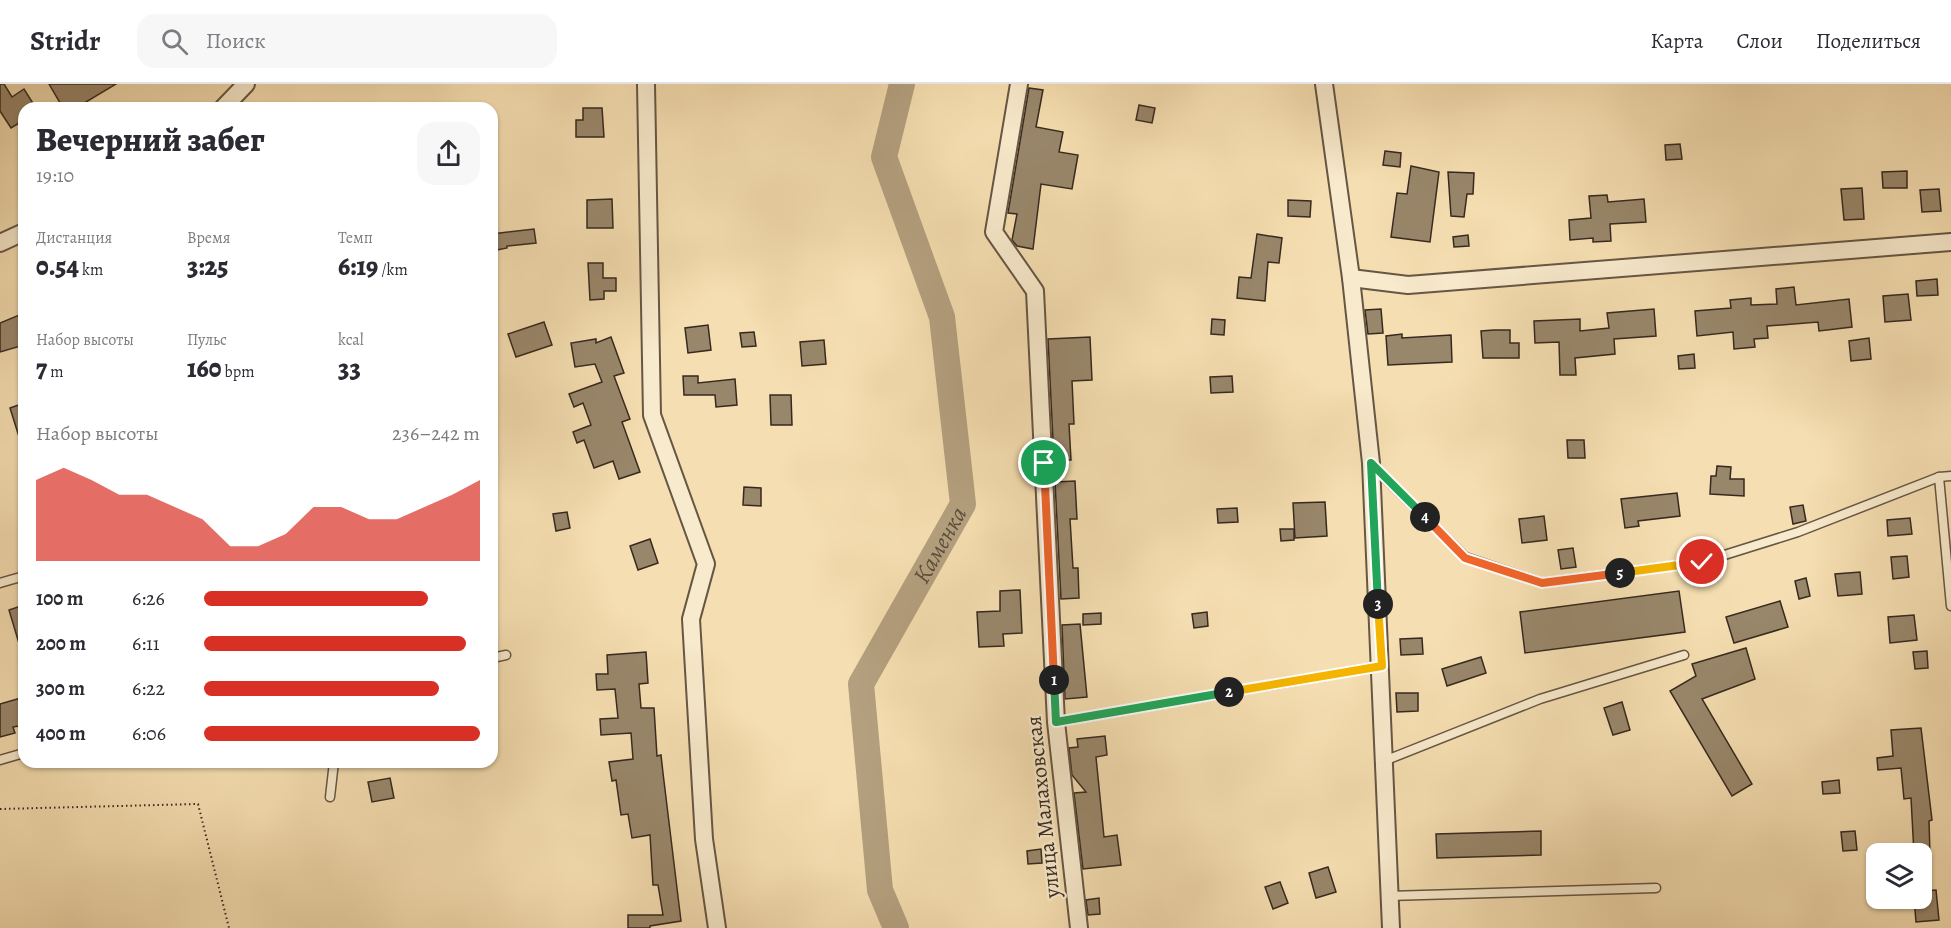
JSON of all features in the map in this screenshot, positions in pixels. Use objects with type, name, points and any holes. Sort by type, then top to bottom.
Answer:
[{"type":"street","points":[[646,84],[652,416],[706,564],[691,619],[704,839],[717,928]]},
{"type":"street","name":"улица Малаховская","points":[[1019,84],[994,232],[1035,291],[1056,722],[1079,928]]},
{"type":"street","points":[[1324,84],[1351,278],[1371,463],[1382,666],[1387,896],[1391,928]]},
{"type":"street","points":[[0,243],[18,235]]},
{"type":"street","points":[[1351,278],[1408,285],[1951,242]]},
{"type":"lane","points":[[1371,463],[1465,558],[1542,583],[1702,562],[1798,532],[1939,477],[1951,476]]},
{"type":"lane","points":[[1939,477],[1951,606]]},
{"type":"lane","points":[[0,583],[18,578]]},
{"type":"lane","points":[[498,657],[506,655]]},
{"type":"lane","points":[[1384,761],[1540,699],[1684,655]]},
{"type":"lane","points":[[1056,722],[1382,666]]},
{"type":"lane","points":[[0,760],[18,755]]},
{"type":"lane","points":[[330,797],[333,768]]},
{"type":"lane","points":[[1387,896],[1656,888]]},
{"type":"path","points":[[0,809],[198,804],[229,928]]},
{"type":"building","points":[[0,84],[4,84],[12,97],[24,89],[32,102],[18,102],[18,124],[11,128],[0,111]]},
{"type":"building","points":[[49,84],[116,84],[86,102],[60,102]]},
{"type":"building","points":[[1029,88],[1043,90],[1036,127],[1063,132],[1059,152],[1078,155],[1072,189],[1041,184],[1033,249],[1017,246],[1012,240],[1017,214],[1008,213]]},
{"type":"building","points":[[1139,105],[1155,108],[1152,123],[1136,120]]},
{"type":"building","points":[[583,108],[602,108],[604,137],[576,137],[576,120],[583,120]]},
{"type":"building","points":[[1680,144],[1682,159],[1666,160],[1665,145]]},
{"type":"building","points":[[1385,151],[1401,153],[1400,167],[1383,165]]},
{"type":"building","points":[[1411,166],[1439,172],[1430,242],[1391,237],[1397,193],[1407,194]]},
{"type":"building","points":[[1907,171],[1907,188],[1883,188],[1882,172]]},
{"type":"building","points":[[1448,172],[1474,173],[1473,194],[1467,194],[1464,217],[1451,216]]},
{"type":"building","points":[[1862,188],[1864,219],[1844,220],[1841,189]]},
{"type":"building","points":[[1939,189],[1941,211],[1922,212],[1920,190]]},
{"type":"building","points":[[1607,195],[1608,202],[1644,199],[1646,222],[1610,224],[1611,241],[1593,242],[1593,238],[1570,240],[1569,220],[1591,218],[1589,196]]},
{"type":"building","points":[[612,199],[613,228],[587,228],[587,200]]},
{"type":"building","points":[[1288,200],[1311,201],[1310,217],[1288,216]]},
{"type":"building","points":[[534,229],[536,243],[507,246],[507,248],[498,250],[498,233]]},
{"type":"building","points":[[1257,234],[1282,238],[1279,263],[1268,262],[1265,301],[1237,298],[1239,277],[1251,278]]},
{"type":"building","points":[[1468,235],[1469,246],[1454,247],[1453,237]]},
{"type":"building","points":[[588,263],[603,263],[603,278],[616,278],[616,291],[604,291],[604,299],[590,300]]},
{"type":"building","points":[[1937,279],[1938,295],[1917,296],[1916,281]]},
{"type":"building","points":[[1794,287],[1796,305],[1849,299],[1852,327],[1819,331],[1818,322],[1767,326],[1768,338],[1754,339],[1755,347],[1734,349],[1733,332],[1697,336],[1695,311],[1731,308],[1730,300],[1751,298],[1751,305],[1777,304],[1776,289]]},
{"type":"building","points":[[1908,294],[1911,320],[1885,322],[1883,296]]},
{"type":"building","points":[[1381,309],[1383,333],[1368,334],[1365,310]]},
{"type":"building","points":[[1654,309],[1656,336],[1614,339],[1615,354],[1575,358],[1576,375],[1560,375],[1559,342],[1535,343],[1534,321],[1580,319],[1580,331],[1609,328],[1607,313]]},
{"type":"building","points":[[18,316],[18,347],[0,352],[0,323]]},
{"type":"building","points":[[1212,319],[1225,320],[1224,335],[1211,334]]},
{"type":"building","points":[[544,322],[552,345],[516,357],[508,334]]},
{"type":"building","points":[[708,325],[711,350],[688,353],[685,328]]},
{"type":"building","points":[[1510,330],[1510,343],[1519,343],[1519,358],[1483,358],[1481,331]]},
{"type":"building","points":[[754,332],[756,346],[742,347],[740,333]]},
{"type":"building","points":[[1402,334],[1402,338],[1451,335],[1452,362],[1388,365],[1386,336]]},
{"type":"building","points":[[611,337],[624,373],[614,376],[630,419],[622,422],[640,472],[619,479],[613,461],[594,468],[584,440],[577,443],[573,432],[591,425],[583,403],[574,407],[569,394],[602,382],[595,364],[575,367],[571,343],[596,339],[596,343]]},
{"type":"building","points":[[1090,337],[1092,380],[1072,381],[1074,424],[1069,424],[1071,460],[1054,460],[1048,339]]},
{"type":"building","points":[[1869,338],[1871,359],[1851,361],[1849,341]]},
{"type":"building","points":[[824,340],[826,364],[802,366],[800,342]]},
{"type":"building","points":[[1694,354],[1695,368],[1679,369],[1678,356]]},
{"type":"building","points":[[683,376],[698,376],[698,383],[735,379],[737,405],[716,407],[715,395],[684,395]]},
{"type":"building","points":[[1232,376],[1233,392],[1211,393],[1210,377]]},
{"type":"building","points":[[770,395],[791,395],[792,425],[771,425]]},
{"type":"building","points":[[18,405],[18,433],[10,408]]},
{"type":"building","points":[[1567,440],[1584,440],[1585,458],[1568,458]]},
{"type":"building","points":[[1717,466],[1731,467],[1730,479],[1744,479],[1744,496],[1710,494],[1711,476],[1716,476]]},
{"type":"building","points":[[1075,481],[1077,519],[1070,519],[1073,568],[1078,568],[1079,598],[1061,599],[1055,482]]},
{"type":"building","points":[[744,487],[761,488],[761,506],[743,505]]},
{"type":"building","points":[[1677,493],[1680,516],[1638,521],[1639,526],[1625,528],[1621,499]]},
{"type":"building","points":[[1325,502],[1327,536],[1295,538],[1293,503]]},
{"type":"building","points":[[1803,505],[1806,521],[1793,524],[1790,507]]},
{"type":"building","points":[[1237,508],[1238,522],[1218,523],[1217,509]]},
{"type":"building","points":[[567,512],[570,528],[556,531],[553,514]]},
{"type":"building","points":[[1544,516],[1547,540],[1522,543],[1519,519]]},
{"type":"building","points":[[1910,518],[1912,534],[1888,536],[1887,520]]},
{"type":"building","points":[[1280,529],[1294,529],[1294,540],[1281,541]]},
{"type":"building","points":[[650,539],[658,563],[638,570],[630,546]]},
{"type":"building","points":[[1573,548],[1576,567],[1561,569],[1558,550]]},
{"type":"building","points":[[1907,556],[1909,577],[1893,579],[1891,557]]},
{"type":"building","points":[[1860,572],[1862,594],[1838,596],[1835,574]]},
{"type":"building","points":[[1806,578],[1810,596],[1799,599],[1795,581]]},
{"type":"building","points":[[1020,590],[1022,633],[1003,634],[1004,646],[979,647],[977,612],[1000,611],[1000,591]]},
{"type":"building","points":[[1679,591],[1685,632],[1525,653],[1520,612]]},
{"type":"building","points":[[1780,601],[1788,627],[1734,643],[1726,617]]},
{"type":"building","points":[[18,607],[18,640],[9,610]]},
{"type":"building","points":[[1207,612],[1208,626],[1194,628],[1192,614]]},
{"type":"building","points":[[1101,613],[1101,624],[1083,625],[1083,614]]},
{"type":"building","points":[[1914,615],[1917,640],[1890,643],[1888,617]]},
{"type":"building","points":[[1080,624],[1087,697],[1065,699],[1062,625]]},
{"type":"building","points":[[1422,638],[1423,654],[1401,655],[1400,639]]},
{"type":"building","points":[[1746,648],[1755,679],[1702,699],[1752,784],[1732,796],[1670,691],[1696,676],[1692,664]]},
{"type":"building","points":[[1927,651],[1928,668],[1915,669],[1913,652]]},
{"type":"building","points":[[646,652],[648,683],[639,684],[641,708],[654,708],[657,756],[661,755],[681,921],[650,926],[650,928],[628,928],[628,915],[663,915],[658,885],[653,885],[650,835],[632,838],[628,814],[621,815],[616,780],[612,781],[609,762],[633,759],[631,733],[601,735],[600,719],[618,718],[615,689],[597,690],[596,674],[608,674],[607,655]]},
{"type":"building","points":[[1481,657],[1486,673],[1447,686],[1442,669]]},
{"type":"building","points":[[1396,693],[1418,693],[1418,711],[1397,712]]},
{"type":"building","points":[[18,699],[18,726],[13,727],[15,733],[0,737],[0,704]]},
{"type":"building","points":[[1622,702],[1630,730],[1613,735],[1604,708]]},
{"type":"building","points":[[1921,728],[1932,820],[1929,821],[1930,843],[1913,843],[1911,798],[1904,799],[1901,768],[1878,770],[1877,758],[1893,756],[1891,730]]},
{"type":"building","points":[[1105,736],[1107,755],[1096,757],[1104,837],[1117,835],[1121,865],[1083,869],[1074,793],[1086,792],[1072,775],[1069,748],[1078,747],[1077,739]]},
{"type":"building","points":[[390,778],[394,798],[372,802],[368,782]]},
{"type":"building","points":[[1839,780],[1840,793],[1823,794],[1822,782]]},
{"type":"building","points":[[1541,831],[1541,855],[1437,858],[1436,834]]},
{"type":"building","points":[[1855,831],[1857,850],[1843,851],[1841,832]]},
{"type":"building","points":[[1041,849],[1042,863],[1028,864],[1027,851]]},
{"type":"building","points":[[1328,867],[1336,892],[1316,898],[1309,873]]},
{"type":"building","points":[[1280,882],[1288,903],[1273,909],[1265,887]]},
{"type":"building","points":[[1932,890],[1936,890],[1939,920],[1916,922],[1915,909],[1932,909]]},
{"type":"building","points":[[1099,898],[1100,914],[1088,915],[1086,900]]},
{"type":"waterway","name":"Каменка","points":[[896,928],[880,890],[861,684],[963,504],[942,317],[884,157],[902,84]]},
{"type":"route","points":[[1044,463],[1056,722],[1382,666],[1371,463],[1465,558],[1542,583],[1702,562]]}]
